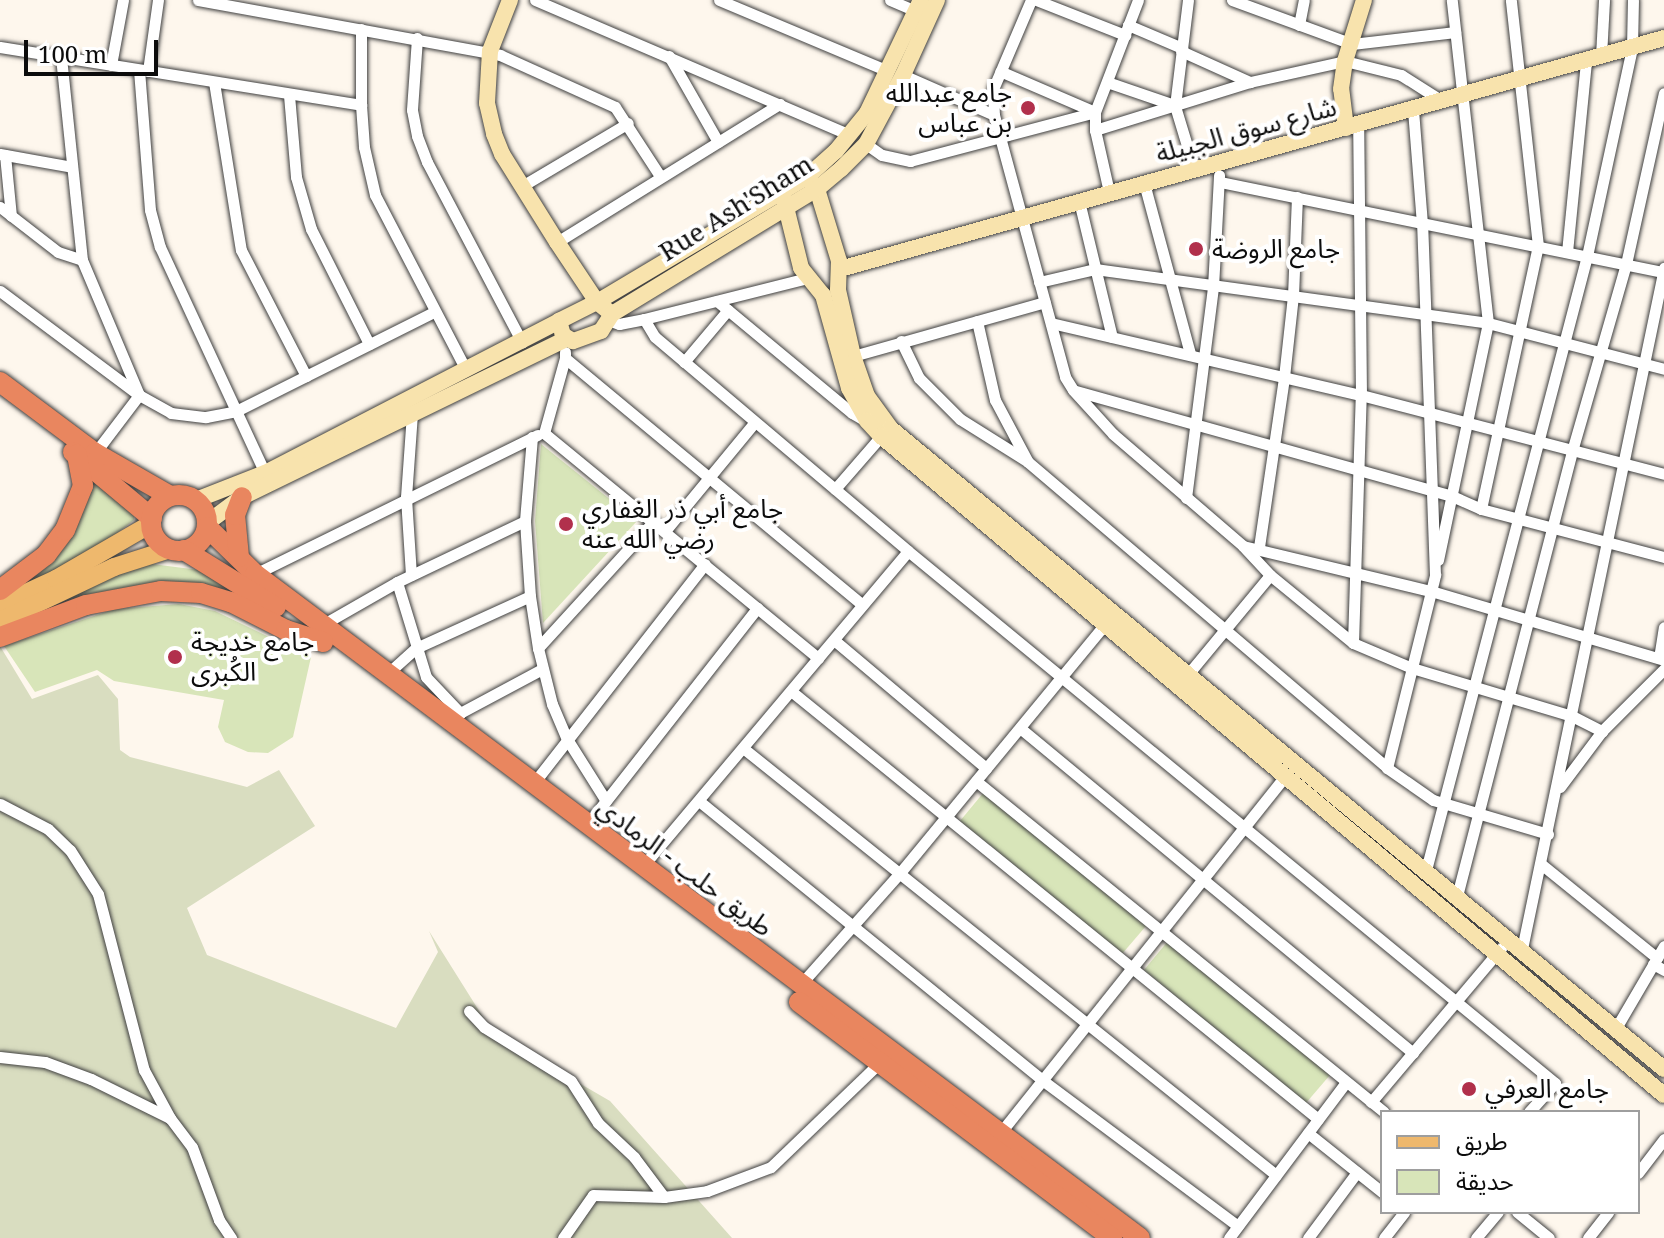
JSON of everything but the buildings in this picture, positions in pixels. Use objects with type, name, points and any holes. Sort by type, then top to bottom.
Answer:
[{"type":"highway","points":[[0,382],[86,454],[151,521],[156,539],[177,550],[199,543],[207,525],[206,514],[196,500],[188,496],[170,496],[86,454],[0,397]]},
{"type":"highway","points":[[0,590],[17,581],[46,555],[65,530],[83,486],[86,454]]},
{"type":"highway","points":[[151,521],[155,509],[170,496]]},
{"type":"highway","points":[[239,557],[235,515],[242,497]]},
{"type":"highway","name":"طريق حلب - الرمادي","points":[[207,525],[255,574],[323,634],[879,1063],[1112,1238]]},
{"type":"highway","name":"طريق حلب - الرمادي","points":[[177,550],[261,596],[455,717],[533,784],[642,867],[1140,1238]]},
{"type":"highway","points":[[0,637],[86,605],[161,591],[201,593],[231,602],[286,630],[323,634]]},
{"type":"main road","points":[[0,605],[56,579],[151,521]]},
{"type":"main road","points":[[0,621],[114,567],[177,550]]},
{"type":"street","points":[[111,65],[123,0]]},
{"type":"street","points":[[158,0],[143,70],[150,210],[160,247],[265,473]]},
{"type":"street","points":[[198,0],[485,50],[610,103],[628,123],[660,176]]},
{"type":"street","points":[[500,0],[485,50],[480,109],[490,146],[592,304],[619,324],[812,282]]},
{"type":"street","points":[[510,0],[485,50],[491,124],[502,154],[592,304]]},
{"type":"street","points":[[535,0],[850,135]]},
{"type":"street","points":[[719,0],[994,115]]},
{"type":"street","points":[[890,0],[919,6]]},
{"type":"street","name":"Rue Ash'Sham","points":[[812,183],[896,73],[937,0]]},
{"type":"street","points":[[1250,82],[1182,49],[1034,0],[993,89],[994,115],[1065,377],[1113,434],[1243,546],[1270,575],[1353,643],[1412,668],[1572,716],[1602,731]]},
{"type":"street","points":[[1109,192],[1095,130],[1095,112],[1138,0]]},
{"type":"street","points":[[1188,0],[1175,106],[1194,169]]},
{"type":"street","points":[[1232,0],[1352,44],[1455,32]]},
{"type":"street","points":[[1299,25],[1304,0]]},
{"type":"street","points":[[1353,643],[1361,395],[1360,210],[1352,126],[1341,89],[1345,61],[1364,0]]},
{"type":"street","points":[[1387,768],[1435,575],[1488,323],[1481,235],[1460,96],[1452,0]]},
{"type":"street","points":[[1481,509],[1538,246],[1511,0]]},
{"type":"street","points":[[1567,252],[1604,0]]},
{"type":"street","points":[[1426,870],[1587,256],[1632,47],[1633,0]]},
{"type":"street","name":"Rue Ash'Sham","points":[[559,321],[812,183],[866,144],[896,73],[919,6]]},
{"type":"street","points":[[361,29],[364,147],[375,195],[466,370]]},
{"type":"street","points":[[417,38],[412,110],[417,136],[427,162],[522,342]]},
{"type":"street","name":"شارع سوق الجبيلة","points":[[812,282],[1022,216],[1664,38]]},
{"type":"street","points":[[0,47],[361,105]]},
{"type":"street","points":[[669,56],[718,142]]},
{"type":"street","points":[[61,57],[82,260],[139,395]]},
{"type":"street","points":[[1095,130],[1250,82],[1345,61],[1401,75],[1442,101]]},
{"type":"street","points":[[1000,71],[1095,112]]},
{"type":"street","points":[[214,82],[241,250],[306,376]]},
{"type":"street","points":[[1107,82],[1175,106]]},
{"type":"street","points":[[1457,896],[1572,451],[1626,264],[1664,93]]},
{"type":"street","points":[[289,95],[296,177],[311,229],[369,344]]},
{"type":"street","points":[[557,242],[780,104]]},
{"type":"street","points":[[1413,109],[1422,224],[1435,575]]},
{"type":"street","points":[[866,144],[882,155],[910,161],[1095,112]]},
{"type":"street","points":[[522,186],[628,123]]},
{"type":"street","points":[[11,216],[3,154],[72,167]]},
{"type":"street","points":[[1186,498],[1213,287],[1220,182],[1217,163]]},
{"type":"street","points":[[1220,182],[1664,271],[1642,362],[1541,864],[1509,947],[1457,1001],[1371,1102]]},
{"type":"street","points":[[812,183],[839,274],[853,356],[867,396],[890,428],[1457,896],[1664,1095]]},
{"type":"street","points":[[1144,183],[1190,354]]},
{"type":"street","points":[[1259,547],[1293,296],[1297,197]]},
{"type":"street","points":[[784,198],[812,282],[823,295],[849,388],[867,421],[881,436],[1286,775],[1616,1028],[1664,1069]]},
{"type":"street","name":"Rue Ash'Sham","points":[[566,339],[582,340],[596,334],[610,317],[784,198]]},
{"type":"street","points":[[1079,201],[1112,337]]},
{"type":"street","points":[[0,207],[58,252],[82,260]]},
{"type":"street","points":[[1039,282],[1095,269],[1360,305],[1488,323],[1664,369]]},
{"type":"street","points":[[0,291],[139,395],[171,413],[206,417],[236,411],[434,312]]},
{"type":"street","points":[[717,301],[852,413],[867,421]]},
{"type":"street","points":[[853,356],[1045,302]]},
{"type":"street","points":[[684,362],[728,310]]},
{"type":"street","points":[[644,319],[655,337],[908,551],[1555,1083],[1531,1110]]},
{"type":"street","points":[[196,500],[265,473],[559,321],[566,339],[565,358],[538,435],[525,521],[530,596],[542,669],[567,739],[606,801]]},
{"type":"street","points":[[977,321],[995,400],[1028,462]]},
{"type":"street","points":[[1051,323],[1361,395],[1664,474]]},
{"type":"street","points":[[207,525],[242,497],[566,339]]},
{"type":"street","points":[[901,341],[919,378],[960,419],[1028,462],[1387,768],[1442,803],[1548,834]]},
{"type":"street","points":[[565,358],[862,605]]},
{"type":"street","points":[[1073,390],[1195,422],[1432,494],[1452,496],[1517,520],[1664,557]]},
{"type":"street","points":[[86,454],[139,395]]},
{"type":"street","points":[[411,575],[406,497],[412,414]]},
{"type":"street","points":[[665,531],[755,422]]},
{"type":"street","points":[[255,574],[406,497],[538,435]]},
{"type":"street","points":[[538,435],[654,521],[818,658]]},
{"type":"street","points":[[835,489],[881,436]]},
{"type":"street","points":[[323,634],[397,582],[525,521]]},
{"type":"street","points":[[538,648],[654,521]]},
{"type":"street","points":[[1243,546],[1259,547],[1431,591],[1662,662]]},
{"type":"street","points":[[642,867],[908,551]]},
{"type":"street","points":[[533,784],[705,564]]},
{"type":"street","points":[[1189,673],[1270,575]]},
{"type":"street","points":[[397,582],[426,677],[455,717],[542,669]]},
{"type":"street","points":[[387,674],[416,648],[530,596]]},
{"type":"street","points":[[587,825],[757,608]]},
{"type":"street","points":[[800,986],[899,874],[1106,623]]},
{"type":"street","points":[[1557,790],[1602,731],[1662,662],[1664,627]]},
{"type":"street","points":[[834,640],[986,768]]},
{"type":"street","points":[[791,691],[1318,1119]]},
{"type":"street","points":[[1020,728],[1201,881],[1413,1053]]},
{"type":"street","points":[[743,748],[1276,1175]]},
{"type":"street","points":[[1001,1132],[1286,775]]},
{"type":"street","points":[[976,781],[1381,1110]]},
{"type":"street","points":[[699,801],[1042,1080],[1238,1226]]},
{"type":"street","points":[[0,804],[48,829],[70,850],[98,894],[144,1070],[170,1118],[192,1147],[219,1220],[231,1238]]},
{"type":"street","points":[[1541,864],[1658,964]]},
{"type":"street","points":[[1616,1028],[1658,964],[1664,946]]},
{"type":"street","points":[[469,1011],[484,1027],[571,1081],[598,1123],[634,1157],[664,1197]]},
{"type":"street","points":[[0,1057],[45,1062],[91,1079],[170,1118]]},
{"type":"street","points":[[563,1238],[593,1195],[664,1197],[707,1191],[771,1167],[879,1063]]},
{"type":"street","points":[[1229,1238],[1346,1082]]},
{"type":"street","points":[[1308,1133],[1380,1190]]},
{"type":"street","points":[[1640,1170],[1664,1139]]},
{"type":"street","points":[[1308,1238],[1357,1172]]},
{"type":"street","points":[[1384,1238],[1402,1214]]},
{"type":"street","points":[[1476,1238],[1496,1214]]},
{"type":"street","points":[[1519,1214],[1549,1238]]},
{"type":"street","points":[[1588,1238],[1606,1214]]},
{"type":"green space","points":[[541,444],[637,521],[543,623],[535,521]]},
{"type":"green space","points":[[83,468],[134,514],[134,520],[41,579],[0,596],[37,575],[54,560]]},
{"type":"green space","points":[[152,564],[199,570],[284,624],[176,585],[141,585],[100,594],[0,630],[87,585]]},
{"type":"green space","points":[[179,604],[215,611],[311,657],[293,737],[268,753],[248,752],[225,742],[218,727],[224,700],[114,681],[97,670],[35,692],[4,646],[115,609]]},
{"type":"green space","points":[[0,646],[32,699],[98,675],[118,699],[120,750],[130,757],[247,787],[279,770],[315,826],[187,908],[207,955],[396,1028],[438,952],[429,931],[493,1033],[610,1101],[732,1238],[0,1238]]},
{"type":"green space","points":[[984,792],[1146,926],[1122,954],[960,821]]},
{"type":"green space","points":[[1168,941],[1330,1075],[1306,1103],[1144,970]]},
{"type":"place","name":"جامع عبدالله بن عباس","points":[[1028,108]]},
{"type":"place","name":"جامع الروضة","points":[[1196,249]]},
{"type":"place","name":"جامع أبي ذر الغفاري رضي الله عنه","points":[[566,524]]},
{"type":"place","name":"جامع خديجة الكُبرى","points":[[175,657]]},
{"type":"place","name":"جامع العرفي","points":[[1469,1089]]}]
